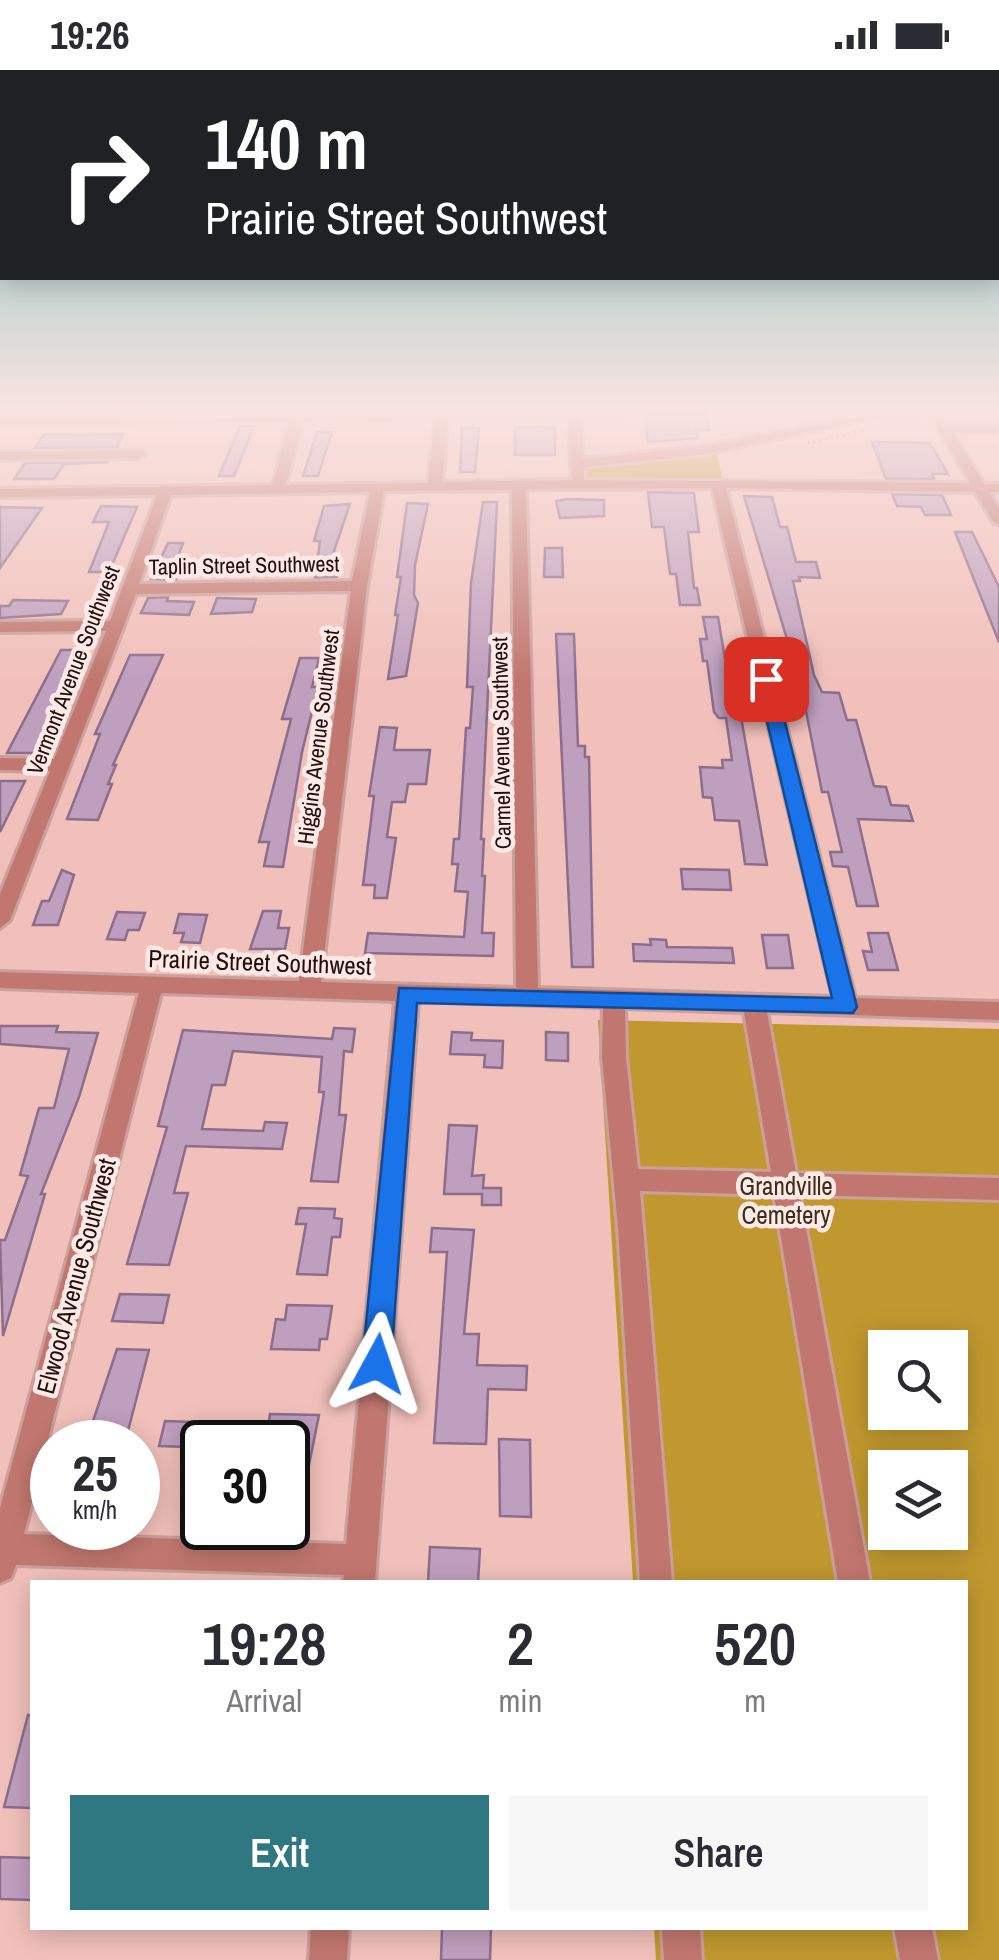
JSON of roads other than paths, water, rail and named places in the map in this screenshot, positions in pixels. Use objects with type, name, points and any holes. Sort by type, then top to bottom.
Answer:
[{"type":"street","name":"Vermont Avenue Southwest","points":[[0,920],[161,502]]},
{"type":"street","name":"Higgins Avenue Southwest","points":[[308,990],[359,586],[375,502]]},
{"type":"street","name":"Carmel Avenue Southwest","points":[[519,502],[527,998]]},
{"type":"street","points":[[723,502],[846,1007]]},
{"type":"street","name":"Taplin Street Southwest","points":[[129,589],[359,586]]},
{"type":"street","points":[[0,627],[116,626]]},
{"type":"street","points":[[0,764],[62,764]]},
{"type":"street","name":"Prairie Street Southwest","points":[[0,980],[999,1010]]},
{"type":"street","name":"Elwood Avenue Southwest","points":[[2,1555],[152,986]]},
{"type":"street","points":[[2,1555],[360,1571],[407,994]]},
{"type":"street","points":[[614,1000],[614,1057],[656,1580]]},
{"type":"street","points":[[754,1004],[854,1580]]},
{"type":"street","points":[[626,1180],[999,1189]]},
{"type":"street","points":[[328,1960],[330,1930]]},
{"type":"street","points":[[680,1930],[683,1960]]},
{"type":"street","points":[[913,1930],[919,1960]]},
{"type":"park label","name":"Grandville Cemetery","points":[[786,1200]]}]
